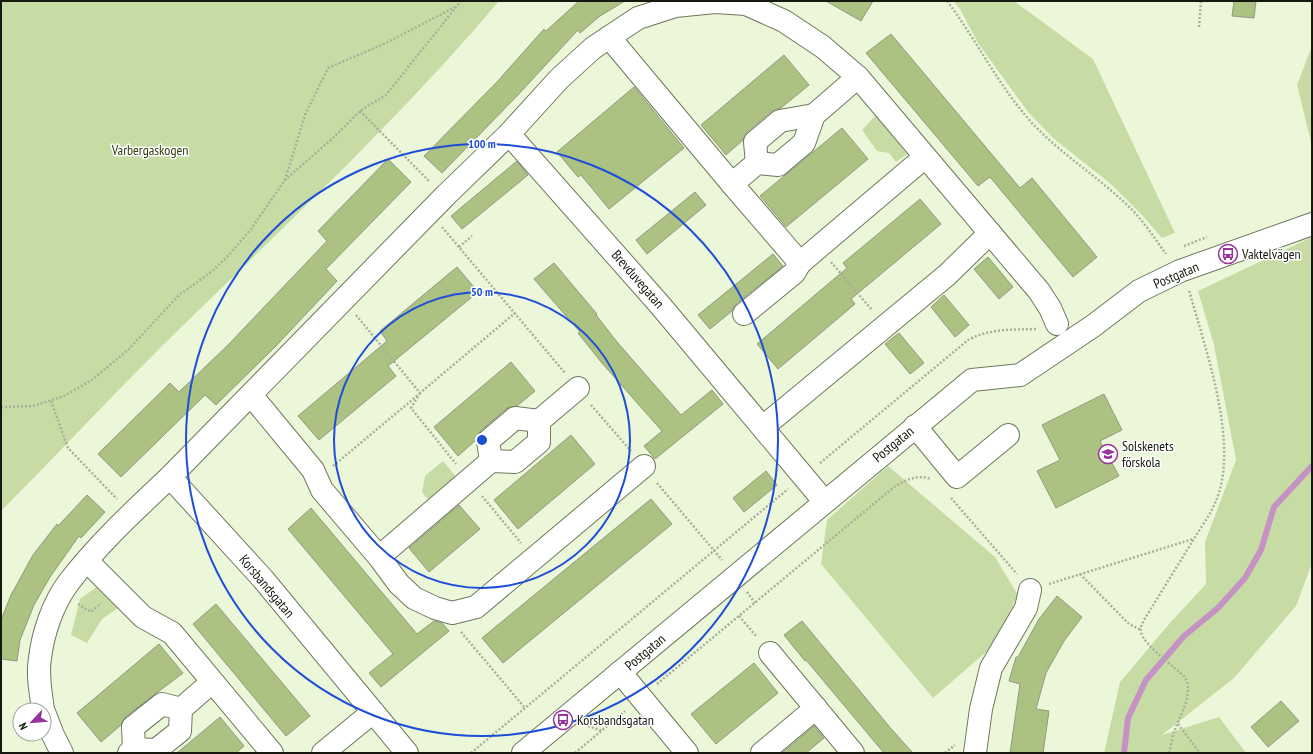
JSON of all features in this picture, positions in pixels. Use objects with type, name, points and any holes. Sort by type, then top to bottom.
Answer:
[{"type":"street","points":[[43,702],[39,680],[40,659],[54,610],[68,583],[87,561],[132,513],[251,395],[445,196],[509,134],[559,78],[593,48],[638,18],[675,6],[715,2],[746,4],[784,21],[822,47],[858,77],[1039,291],[1050,308],[1057,324]]},
{"type":"street","points":[[609,36],[800,263]]},
{"type":"street","points":[[732,184],[757,163],[778,165],[804,143],[814,115],[858,77]]},
{"type":"street","points":[[757,163],[755,142],[780,121],[814,115]]},
{"type":"street","name":"Brevduvegatan","points":[[509,134],[642,283],[824,501]]},
{"type":"street","points":[[744,314],[794,272],[800,263],[818,247],[925,157]]},
{"type":"street","name":"Postgatan","points":[[523,753],[824,501],[972,380],[1020,375],[1093,326],[1139,291],[1167,277],[1312,224]]},
{"type":"street","points":[[763,427],[947,275],[990,233]]},
{"type":"street","points":[[491,461],[488,442],[515,418],[539,421],[578,388]]},
{"type":"street","points":[[251,395],[313,470],[322,490],[379,557],[399,584],[414,598],[435,608],[452,613],[476,607],[644,466]]},
{"type":"street","points":[[379,557],[491,461],[515,462],[539,442],[539,421]]},
{"type":"street","points":[[915,426],[958,477],[1008,435]]},
{"type":"street","name":"Korsbandsgatan","points":[[170,477],[263,579],[407,753]]},
{"type":"street","points":[[87,561],[143,617],[172,634],[272,753]]},
{"type":"street","points":[[975,753],[981,709],[991,668],[1026,608],[1030,590]]},
{"type":"street","points":[[770,653],[853,753]]},
{"type":"street","points":[[620,672],[687,753]]},
{"type":"street","points":[[181,709],[162,704],[133,727],[132,751],[156,750],[180,731],[181,709],[212,682]]},
{"type":"street","points":[[762,753],[816,708]]},
{"type":"street","points":[[322,753],[373,712]]},
{"type":"street","points":[[52,735],[62,753]]},
{"type":"path","points":[[1,407],[33,406],[51,401],[78,389],[102,374],[128,350],[179,295],[211,272],[251,229],[285,180],[333,138],[360,111],[378,101],[392,90],[461,1]]},
{"type":"path","points":[[1199,27],[1201,1]]},
{"type":"path","points":[[285,180],[305,115],[328,68],[386,43],[457,6]]},
{"type":"path","points":[[360,111],[445,196]]},
{"type":"path","points":[[430,212],[644,466],[735,576],[755,603]]},
{"type":"path","points":[[460,247],[472,236]]},
{"type":"path","points":[[818,247],[885,326]]},
{"type":"path","points":[[344,299],[420,393]]},
{"type":"path","points":[[317,479],[515,313]]},
{"type":"path","points":[[420,393],[411,408],[534,558]]},
{"type":"path","points":[[51,401],[68,448],[132,513]]},
{"type":"path","points":[[575,753],[894,487],[908,479],[917,477],[925,477],[936,482]]},
{"type":"path","points":[[471,753],[789,489]]},
{"type":"path","points":[[950,497],[1030,590],[1193,539]]},
{"type":"path","points":[[1080,574],[1129,624],[1141,630]]},
{"type":"path","points":[[62,594],[91,612],[116,589]]},
{"type":"path","points":[[452,613],[460,632],[525,708]]},
{"type":"path","points":[[739,616],[770,653]]},
{"type":"path","points":[[1155,650],[1177,669],[1189,682],[1189,689],[1174,732],[1169,753]]},
{"type":"path","points":[[1178,724],[1200,753]]},
{"type":"path","points":[[587,725],[602,731]]},
{"type":"green space","name":"Varbergaskogen","points":[[1,1],[499,1],[459,47],[377,135],[161,347],[1,511]]},
{"type":"green space","points":[[953,1],[1014,1],[1093,59],[1175,233],[1162,238],[1142,215],[1112,185],[1053,138],[1028,112],[978,43],[960,9]]},
{"type":"green space","points":[[1312,46],[1312,146],[1297,85]]},
{"type":"green space","points":[[876,115],[907,154],[896,162],[889,153],[877,151],[862,130]]},
{"type":"green space","points":[[1312,237],[1312,563],[1296,606],[1234,678],[1162,735],[1219,717],[1246,753],[1104,753],[1120,682],[1170,623],[1206,584],[1205,542],[1236,460],[1214,345],[1198,291]]},
{"type":"green space","points":[[443,461],[457,478],[430,502],[422,492],[425,476]]},
{"type":"green space","points":[[888,466],[995,557],[1018,595],[993,646],[933,698],[821,564],[827,520]]},
{"type":"green space","points":[[98,586],[118,608],[102,619],[87,643],[71,635],[80,599]]},
{"type":"building","points":[[579,1],[625,1],[600,16],[580,33],[578,30],[517,96],[442,173],[424,156],[496,83],[544,29],[546,31]]},
{"type":"building","points":[[826,1],[873,1],[861,21]]},
{"type":"building","points":[[1234,1],[1256,1],[1254,18],[1232,16]]},
{"type":"building","points":[[891,34],[1020,188],[1032,178],[1097,257],[1073,277],[990,177],[978,186],[866,53]]},
{"type":"building","points":[[784,55],[809,85],[781,108],[772,111],[747,132],[743,140],[726,155],[701,125]]},
{"type":"building","points":[[634,87],[684,148],[609,209],[581,175],[578,177],[557,152]]},
{"type":"building","points":[[842,128],[868,159],[786,227],[760,196]]},
{"type":"building","points":[[388,159],[411,182],[326,269],[337,281],[276,346],[216,405],[205,395],[121,477],[98,454],[170,383],[179,392],[229,344],[327,241],[318,231]]},
{"type":"building","points":[[517,161],[528,175],[462,229],[451,216]]},
{"type":"building","points":[[695,192],[706,205],[647,254],[636,240]]},
{"type":"building","points":[[920,199],[941,224],[851,299],[855,304],[778,369],[757,344],[847,268],[843,263]]},
{"type":"building","points":[[773,254],[783,266],[736,304],[732,311],[710,329],[698,315]]},
{"type":"building","points":[[988,257],[1013,287],[999,299],[974,269]]},
{"type":"building","points":[[554,263],[597,314],[596,315],[617,342],[681,415],[712,390],[723,404],[655,459],[644,446],[662,431],[601,362],[578,333],[580,332],[534,279]]},
{"type":"building","points":[[457,267],[478,292],[388,366],[396,376],[319,440],[298,416],[387,341],[380,331]]},
{"type":"building","points":[[944,295],[969,325],[955,337],[931,307]]},
{"type":"building","points":[[899,333],[924,363],[910,374],[885,344]]},
{"type":"building","points":[[511,362],[535,391],[517,406],[507,408],[480,431],[476,440],[458,456],[434,427]]},
{"type":"building","points":[[1104,394],[1122,430],[1100,441],[1119,476],[1056,508],[1037,471],[1060,460],[1042,425]]},
{"type":"building","points":[[571,435],[595,464],[518,529],[494,500]]},
{"type":"building","points":[[766,471],[777,485],[744,512],[733,498]]},
{"type":"building","points":[[87,495],[105,512],[81,538],[79,536],[50,577],[34,605],[20,640],[17,661],[1,659],[1,620],[11,595],[33,555],[57,524],[58,526]]},
{"type":"building","points":[[651,499],[672,524],[503,663],[482,638]]},
{"type":"building","points":[[459,505],[480,529],[429,572],[409,548]]},
{"type":"building","points":[[311,508],[417,634],[434,621],[442,623],[449,631],[381,687],[369,673],[393,654],[288,529]]},
{"type":"building","points":[[1057,596],[1082,617],[1064,641],[1046,673],[1036,709],[1049,711],[1043,753],[1010,753],[1020,684],[1009,681],[1016,657],[1018,657],[1039,619]]},
{"type":"building","points":[[216,604],[310,716],[286,736],[193,624]]},
{"type":"building","points":[[802,621],[913,753],[884,753],[806,660],[805,661],[784,635]]},
{"type":"building","points":[[159,644],[183,673],[125,717],[121,725],[101,742],[77,713]]},
{"type":"building","points":[[754,663],[778,693],[716,744],[691,714]]},
{"type":"building","points":[[1281,701],[1299,721],[1268,747],[1251,727]]},
{"type":"building","points":[[220,717],[244,746],[236,753],[177,753]]},
{"type":"building","points":[[814,726],[824,738],[806,753],[782,753]]},
{"type":"waterway","points":[[1124,753],[1128,718],[1146,680],[1184,636],[1218,608],[1245,578],[1261,550],[1274,507],[1312,466]]},
{"type":"place","name":"Vaktelvägen","points":[[1228,254]]},
{"type":"place","name":"Solskenets förskola","points":[[1108,454]]},
{"type":"place","name":"Korsbandsgatan","points":[[563,720]]}]
